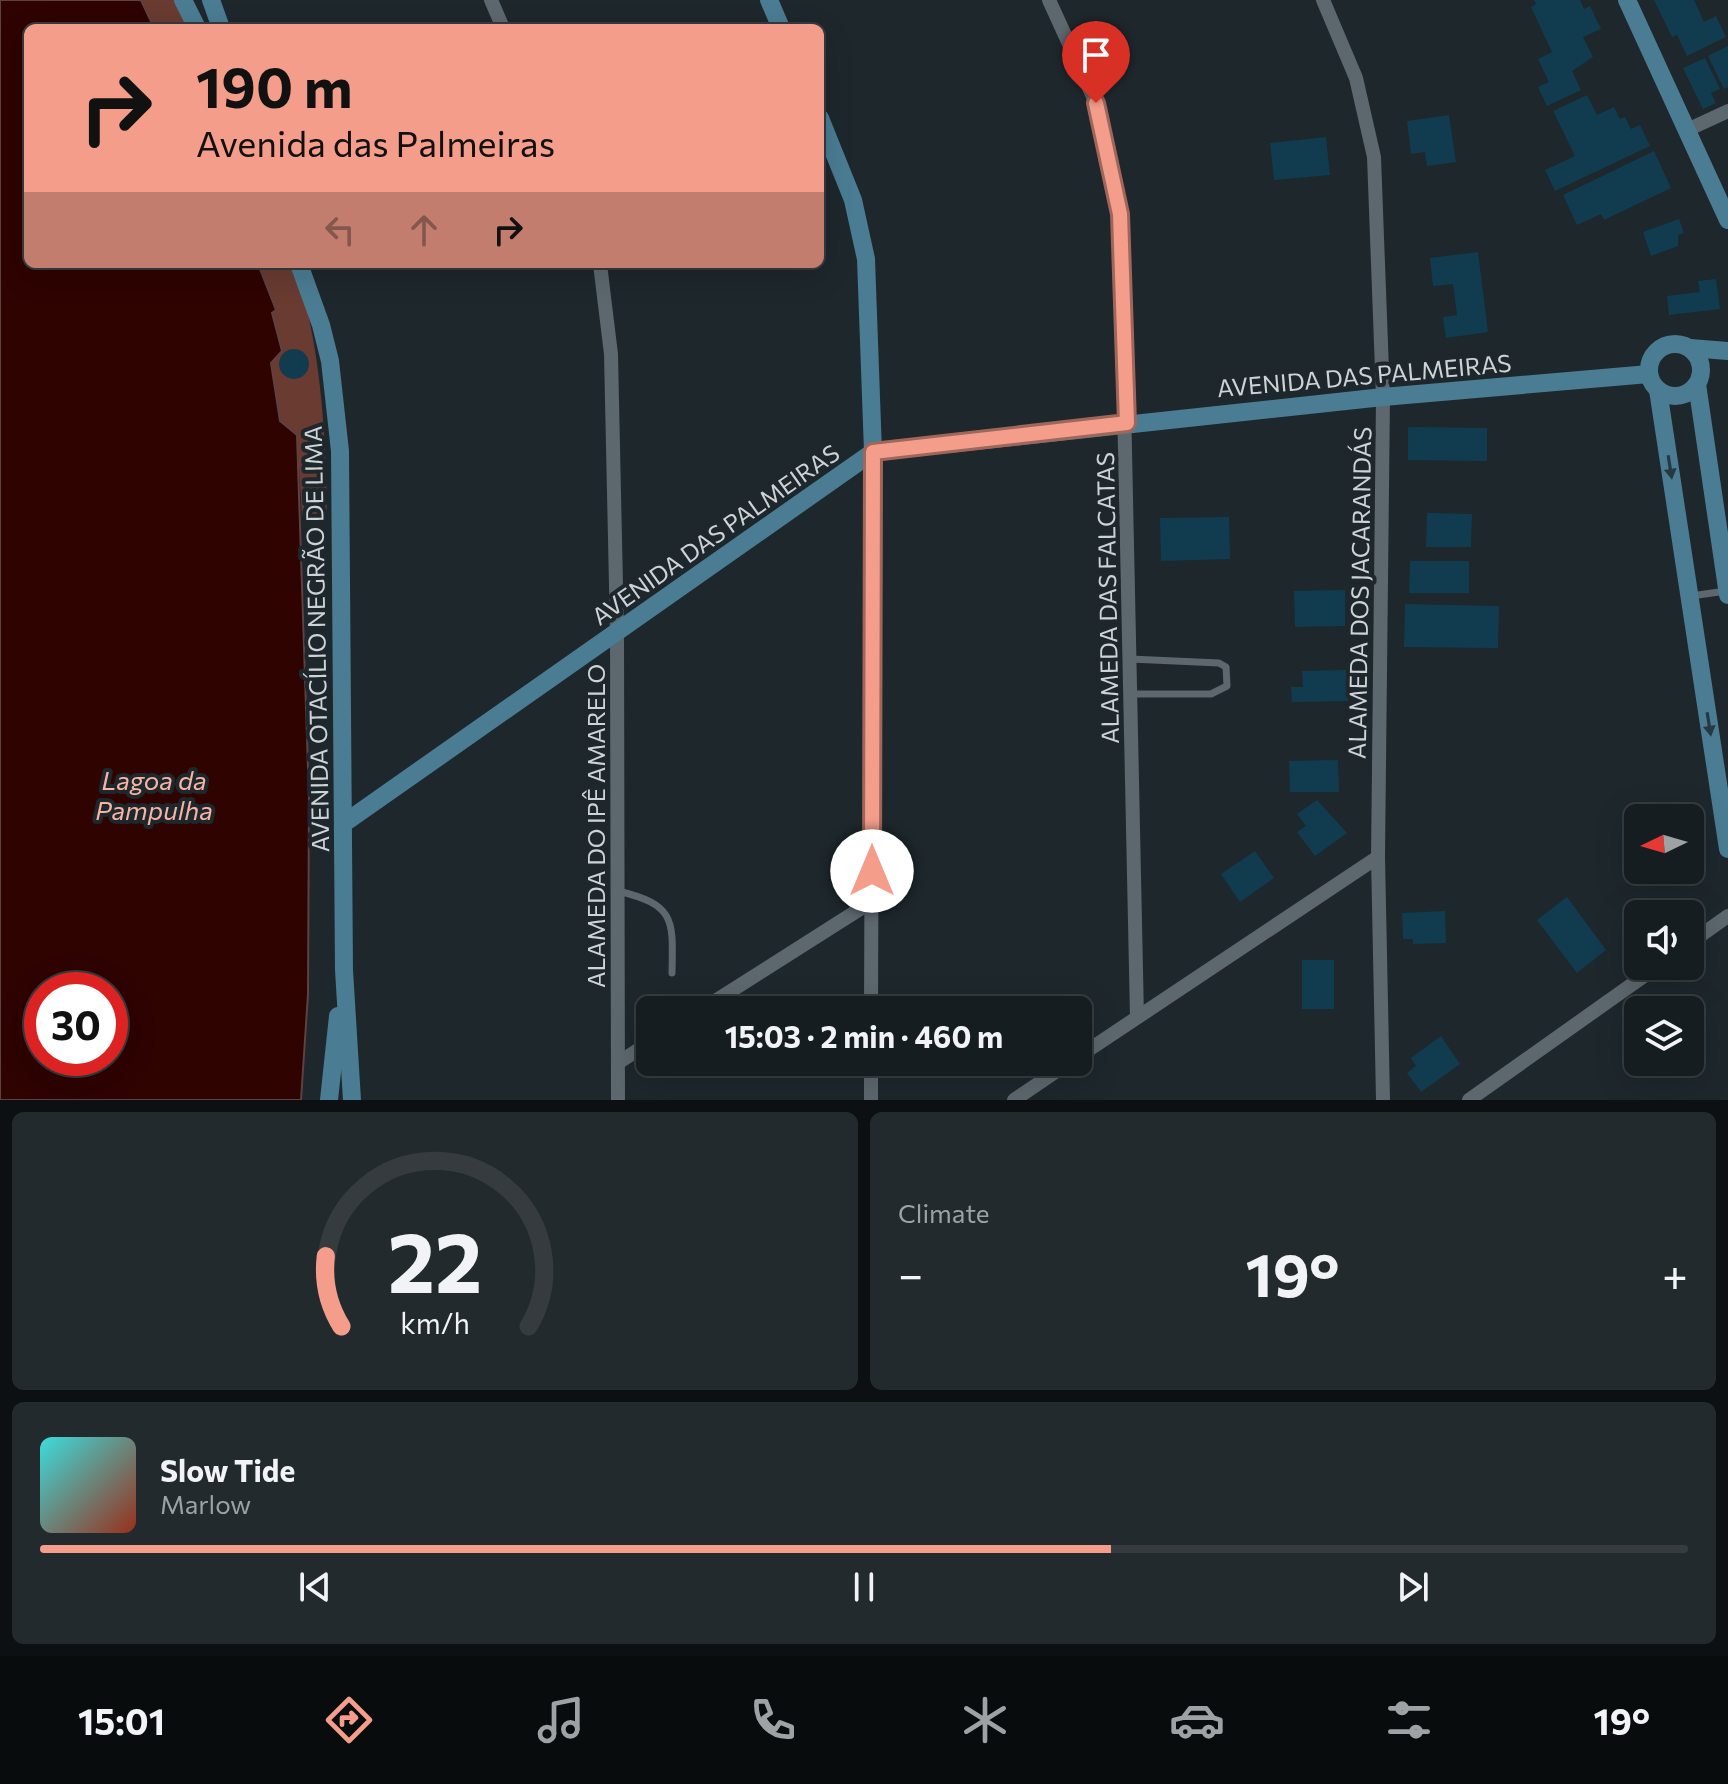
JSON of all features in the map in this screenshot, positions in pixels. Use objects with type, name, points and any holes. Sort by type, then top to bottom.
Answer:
[{"type":"street","points":[[183,0],[195,24]]},
{"type":"street","points":[[211,0],[220,24]]},
{"type":"street","points":[[491,0],[501,24]]},
{"type":"street","points":[[769,0],[779,24]]},
{"type":"street","name":"ALAMEDA DAS FALCATAS","points":[[1049,0],[1096,103],[1120,214],[1127,423],[1137,1017]]},
{"type":"street","name":"ALAMEDA DOS JACARANDÁS","points":[[1323,0],[1356,78],[1374,157],[1383,397],[1378,857],[1383,1100]]},
{"type":"street","points":[[1627,0],[1728,220]]},
{"type":"street","points":[[1687,130],[1728,111]]},
{"type":"street","points":[[824,128],[853,200],[866,259],[873,452],[871,996]]},
{"type":"street","name":"AVENIDA OTACÍLIO NEGRÃO DE LIMA","points":[[300,268],[330,361],[340,451],[344,970],[352,1100]]},
{"type":"street","name":"ALAMEDA DO IPÊ AMARELO","points":[[600,268],[611,354],[617,632],[618,1100]]},
{"type":"street","points":[[1728,351],[1690,348],[1682,344],[1664,345],[1653,374],[1725,812],[1728,849]]},
{"type":"street","points":[[1690,348],[1700,376],[1728,592]]},
{"type":"street","points":[[1653,374],[1674,397],[1691,391],[1700,376],[1728,360]]},
{"type":"street","name":"AVENIDA DAS PALMEIRAS","points":[[343,824],[873,452],[1383,397],[1653,374]]},
{"type":"street","points":[[1092,1048],[1378,857]]},
{"type":"street","points":[[723,996],[871,902]]},
{"type":"street","points":[[1704,933],[1728,916]]},
{"type":"street","name":"AVENIDA OTACÍLIO NEGRÃO DE LIMA","points":[[329,1100],[344,970]]},
{"type":"street","points":[[1469,1100],[1638,980]]},
{"type":"street","points":[[618,1063],[636,1051]]},
{"type":"street","points":[[871,1076],[871,1100]]},
{"type":"street","points":[[1014,1100],[1049,1076]]},
{"type":"lane","points":[[1690,596],[1728,592]]},
{"type":"lane","points":[[1130,659],[1219,663],[1226,667],[1227,686],[1211,694],[1130,694]]},
{"type":"lane","points":[[618,891],[643,898],[669,917],[673,925],[672,973]]},
{"type":"shaded area","points":[[141,0],[180,0],[191,24],[152,24]]},
{"type":"shaded area","points":[[260,268],[296,268],[311,327],[320,390],[327,518],[302,516],[297,435],[280,421],[271,363],[281,351],[272,313],[276,310]]},
{"type":"water","name":"Lagoa da Pampulha","points":[[0,0],[141,0],[152,24],[24,24],[24,268],[260,268],[276,310],[272,313],[282,351],[271,363],[280,421],[297,435],[309,798],[308,994],[301,1100],[0,1100]]},
{"type":"building","points":[[1534,0],[1580,0],[1584,9],[1590,6],[1601,29],[1583,37],[1593,57],[1572,71],[1581,90],[1547,106],[1538,87],[1549,82],[1538,59],[1552,52],[1531,7],[1536,4]]},
{"type":"building","points":[[1654,0],[1694,0],[1704,22],[1716,16],[1726,37],[1687,56],[1677,35],[1672,37]]},
{"type":"building","points":[[1728,46],[1728,87],[1724,89],[1708,56]]},
{"type":"building","points":[[1705,58],[1720,89],[1711,93],[1716,103],[1703,109],[1683,68]]},
{"type":"building","points":[[1587,95],[1597,115],[1614,107],[1620,119],[1625,117],[1631,129],[1640,125],[1650,146],[1555,191],[1545,170],[1575,156],[1553,111]]},
{"type":"building","points":[[1449,115],[1456,162],[1427,166],[1425,152],[1411,154],[1407,121]]},
{"type":"building","points":[[1326,137],[1330,175],[1274,180],[1270,143]]},
{"type":"building","points":[[1654,151],[1671,188],[1604,220],[1601,214],[1577,225],[1563,195]]},
{"type":"building","points":[[1679,219],[1684,233],[1678,235],[1678,246],[1651,256],[1643,232]]},
{"type":"building","points":[[1478,252],[1488,332],[1446,338],[1443,317],[1457,315],[1453,284],[1433,286],[1430,258]]},
{"type":"building","points":[[1716,279],[1720,309],[1669,315],[1667,296],[1700,292],[1698,281]]},
{"type":"building","points":[[294,349],[305,353],[309,364],[305,375],[294,379],[283,375],[279,364],[283,353]]},
{"type":"building","points":[[1408,427],[1487,428],[1487,461],[1408,460]]},
{"type":"building","points":[[1427,513],[1472,514],[1471,547],[1426,547]]},
{"type":"building","points":[[1229,517],[1230,559],[1161,561],[1160,518]]},
{"type":"building","points":[[1410,561],[1469,561],[1469,593],[1409,593]]},
{"type":"building","points":[[1345,590],[1345,626],[1295,627],[1294,591]]},
{"type":"building","points":[[1405,604],[1499,606],[1498,648],[1404,647]]},
{"type":"building","points":[[1347,670],[1348,701],[1292,702],[1291,687],[1303,687],[1302,671]]},
{"type":"building","points":[[1338,760],[1339,792],[1290,792],[1289,761]]},
{"type":"building","points":[[1317,800],[1347,833],[1315,856],[1297,832],[1306,826],[1297,814]]},
{"type":"building","points":[[1255,851],[1274,878],[1240,902],[1221,874]]},
{"type":"building","points":[[1567,897],[1606,950],[1577,973],[1537,920]]},
{"type":"building","points":[[1445,911],[1446,943],[1413,944],[1413,939],[1403,939],[1402,913]]},
{"type":"building","points":[[1302,960],[1334,960],[1334,1009],[1302,1009]]},
{"type":"building","points":[[1441,1036],[1460,1064],[1421,1092],[1407,1073],[1416,1066],[1411,1058]]},
{"type":"route","points":[[872,871],[873,452],[1127,423],[1120,214],[1096,103]]}]
